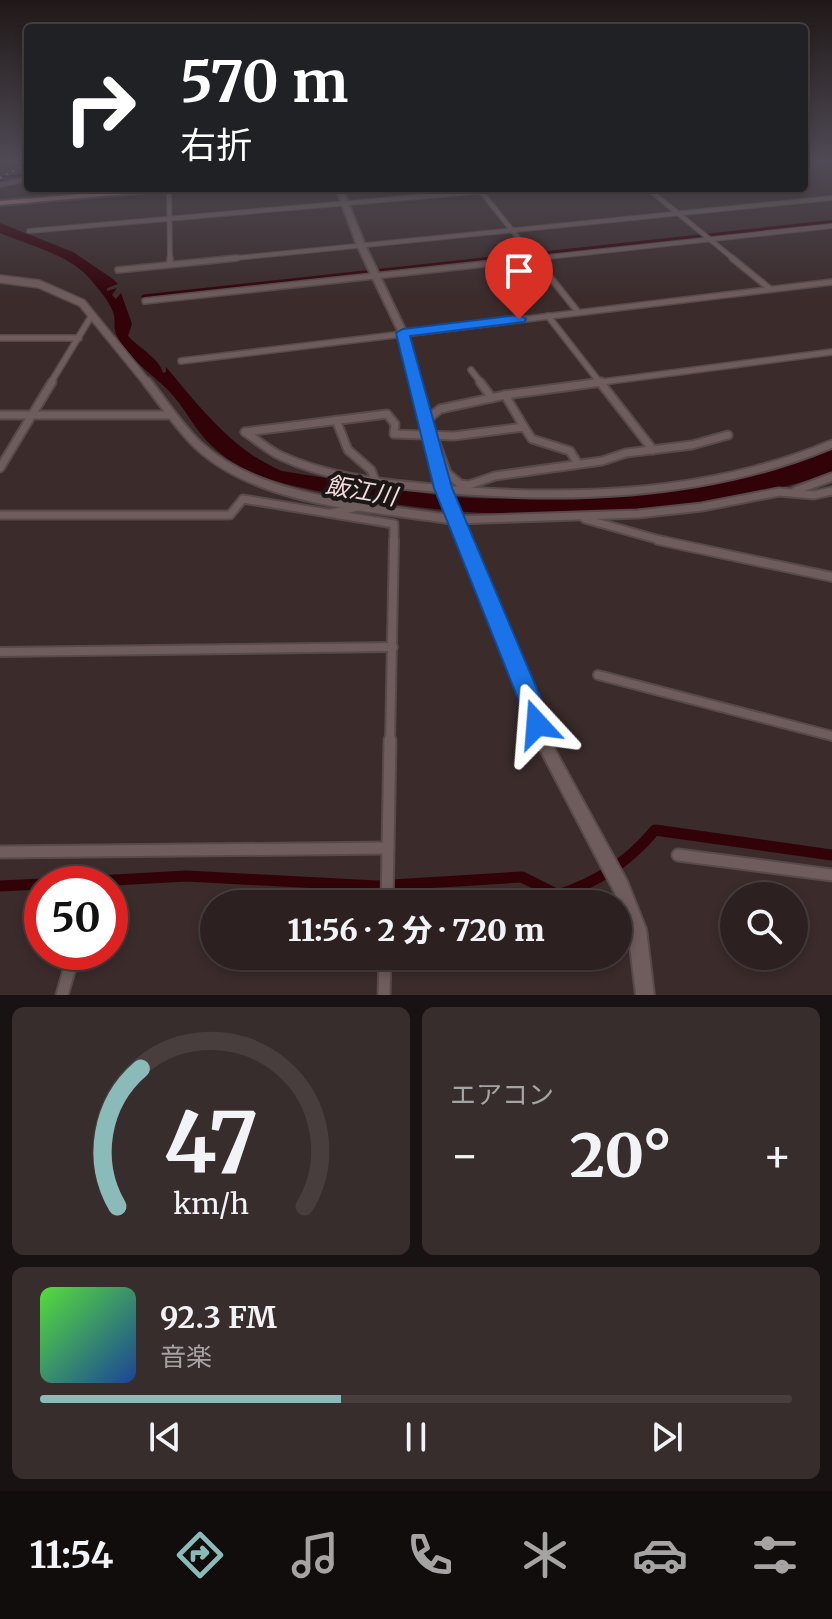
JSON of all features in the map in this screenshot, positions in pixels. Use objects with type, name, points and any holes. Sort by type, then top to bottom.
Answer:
[{"type":"main road","points":[[348,207],[361,245],[403,333],[422,419],[430,434],[443,488],[531,701],[542,740],[621,887],[637,929],[645,995]]},
{"type":"street","points":[[170,207],[170,264]]},
{"type":"street","points":[[29,231],[314,207]]},
{"type":"street","points":[[493,207],[578,312]]},
{"type":"street","points":[[670,207],[770,289]]},
{"type":"street","points":[[118,270],[735,207]]},
{"type":"street","points":[[145,301],[375,273],[832,226]]},
{"type":"street","points":[[0,279],[50,287],[82,303],[198,445],[247,478],[287,491],[454,519],[581,517],[667,511],[793,491],[832,477]]},
{"type":"street","points":[[181,361],[832,282]]},
{"type":"street","points":[[0,468],[92,315]]},
{"type":"street","points":[[548,316],[653,450]]},
{"type":"street","points":[[0,338],[79,338]]},
{"type":"street","points":[[422,419],[429,418],[440,409],[505,395],[832,352]]},
{"type":"street","points":[[471,370],[492,398]]},
{"type":"street","points":[[505,395],[532,439],[570,451],[578,464]]},
{"type":"street","points":[[524,427],[454,436],[394,434],[395,424],[387,414],[245,432],[259,445],[305,467],[375,480],[506,493],[570,493],[691,484],[771,468],[832,444]]},
{"type":"street","points":[[0,415],[172,415]]},
{"type":"street","points":[[336,420],[345,449],[356,463],[371,470],[375,480]]},
{"type":"street","points":[[430,434],[447,473],[462,486],[480,485],[495,476],[692,445],[728,435]]},
{"type":"street","points":[[793,491],[814,495],[832,491]]},
{"type":"street","points":[[0,515],[230,515],[243,499],[394,524],[387,890]]},
{"type":"street","points":[[324,514],[364,506]]},
{"type":"street","points":[[581,517],[630,534],[832,577]]},
{"type":"street","points":[[0,652],[393,647]]},
{"type":"street","points":[[598,675],[832,736]]},
{"type":"street","points":[[0,852],[388,848]]},
{"type":"street","points":[[678,855],[832,875]]},
{"type":"street","points":[[62,995],[69,970]]},
{"type":"street","points":[[384,995],[385,970]]},
{"type":"water","name":"飯江川","points":[[0,223],[73,252],[113,279],[118,284],[107,288],[107,291],[117,288],[112,295],[116,299],[121,293],[132,324],[128,336],[153,358],[163,373],[166,367],[233,440],[282,471],[434,495],[500,499],[672,489],[770,471],[832,449],[832,473],[772,490],[710,502],[584,514],[521,515],[458,511],[395,504],[285,484],[239,466],[206,440],[174,397],[127,351],[116,334],[109,303],[82,271],[61,257],[0,233]]},
{"type":"waterway","points":[[483,260],[832,222]]},
{"type":"waterway","points":[[144,297],[502,258]]},
{"type":"waterway","points":[[128,879],[186,876],[376,886],[522,877],[558,895],[611,870],[655,830],[832,855]]},
{"type":"waterway","points":[[0,886],[24,885]]},
{"type":"route","points":[[519,319],[403,333],[422,419],[443,488],[531,701],[537,724]]}]
